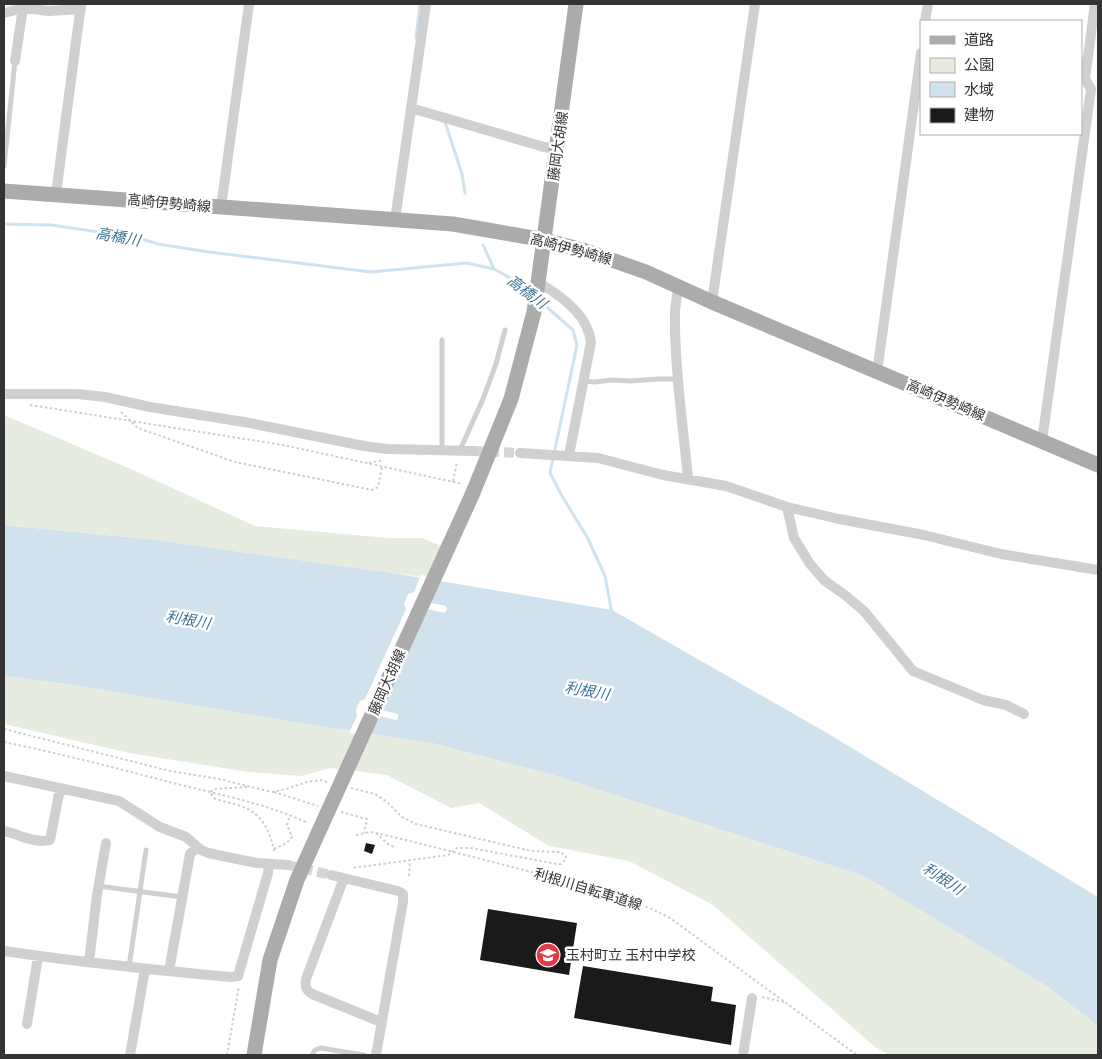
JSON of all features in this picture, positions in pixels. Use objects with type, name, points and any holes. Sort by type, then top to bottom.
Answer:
[{"type":"main road","name":"藤岡大胡線","points":[[254,1055],[270,960],[318,822],[511,399],[529,337],[539,285],[576,4]]},
{"type":"main road","name":"高崎伊勢崎線","points":[[4,191],[462,225],[545,240],[615,260],[1098,465]]},
{"type":"street","points":[[221,207],[249,4]]},
{"type":"street","points":[[396,220],[426,4]]},
{"type":"street","points":[[712,302],[755,4]]},
{"type":"street","points":[[925,20],[928,4]]},
{"type":"street","points":[[1042,441],[1091,89],[1085,79],[1095,4]]},
{"type":"street","points":[[4,13],[23,8],[48,11],[81,6],[56,194]]},
{"type":"street","points":[[15,61],[23,8]]},
{"type":"street","points":[[875,370],[878,365],[920,60]]},
{"type":"street","points":[[411,108],[544,147],[558,149]]},
{"type":"street","points":[[539,285],[563,299],[577,311],[587,325],[591,342],[584,381],[565,455]]},
{"type":"street","points":[[679,287],[674,307],[677,379],[688,478]]},
{"type":"street","points":[[4,394],[78,394],[105,397],[364,446],[442,450],[459,453],[474,451]]},
{"type":"street","points":[[520,453],[598,458],[663,475],[726,486],[787,507],[839,520],[924,534],[1001,554],[1098,570]]},
{"type":"street","points":[[787,507],[794,538],[810,564],[825,581],[845,594],[864,611],[913,670],[983,700],[1006,705],[1024,714]]},
{"type":"street","points":[[4,776],[119,801],[160,827],[186,837],[197,847],[208,853],[239,860],[273,860],[288,865]]},
{"type":"street","points":[[4,831],[30,839],[46,842],[50,840],[60,789]]},
{"type":"street","points":[[89,962],[98,886],[106,843]]},
{"type":"street","points":[[169,971],[190,854],[197,847]]},
{"type":"street","points":[[4,951],[144,969],[230,977],[238,976],[273,860]]},
{"type":"street","points":[[331,875],[345,873],[403,894],[376,1055]]},
{"type":"street","points":[[345,873],[322,933],[305,986],[306,990],[312,994],[381,1022]]},
{"type":"street","points":[[27,1024],[38,956]]},
{"type":"street","points":[[130,1055],[144,969]]},
{"type":"street","points":[[743,1055],[756,997]]},
{"type":"lane","points":[[4,166],[15,61]]},
{"type":"lane","points":[[459,453],[498,358],[505,330]]},
{"type":"lane","points":[[442,340],[442,450]]},
{"type":"lane","points":[[584,381],[677,379]]},
{"type":"lane","points":[[129,967],[146,850]]},
{"type":"lane","points":[[98,886],[182,897]]},
{"type":"lane","points":[[312,1055],[315,1050],[320,1048],[364,1055]]},
{"type":"path","points":[[27,405],[283,445],[453,481],[469,490]]},
{"type":"path","points":[[116,410],[124,414],[138,428],[235,462],[372,490],[378,487],[382,467]]},
{"type":"path","points":[[453,481],[459,453]]},
{"type":"path","points":[[4,742],[52,752],[210,792],[318,822]]},
{"type":"path","points":[[210,792],[214,789],[250,786]]},
{"type":"path","points":[[210,792],[214,798],[240,806],[253,813],[270,832],[274,849],[273,860]]},
{"type":"path","points":[[274,849],[287,843],[292,837],[287,825],[290,815]]},
{"type":"path","points":[[364,833],[366,824]]},
{"type":"path","points":[[376,833],[388,844],[396,848]]},
{"type":"path","name":"利根川自転車道線","points":[[356,835],[376,833],[602,890],[644,904],[670,918],[857,1055]]},
{"type":"path","points":[[345,873],[448,855],[454,852]]},
{"type":"path","points":[[409,876],[410,861]]},
{"type":"path","points":[[227,1055],[239,984]]},
{"type":"path","points":[[756,997],[786,1002]]},
{"type":"green space","points":[[4,415],[133,470],[255,526],[388,538],[422,538],[444,547],[429,578],[156,540],[4,525]]},
{"type":"green space","points":[[4,676],[74,685],[317,726],[432,743],[550,774],[864,876],[1048,987],[1098,1026],[1098,1055],[889,1055],[875,1047],[713,905],[629,861],[549,846],[479,803],[451,808],[387,775],[330,768],[302,776],[249,772],[129,753],[4,724]]},
{"type":"water","name":"利根川","points":[[4,525],[156,540],[386,572],[612,610],[827,733],[1098,897],[1098,1026],[1048,987],[864,876],[550,774],[432,743],[317,726],[74,685],[4,676]]},
{"type":"pier","points":[[421,575],[441,578],[430,603],[446,606],[447,610],[444,613],[428,609],[382,710],[398,714],[398,719],[379,716],[370,736],[349,733],[357,716],[356,710],[360,701],[365,699],[406,609],[404,604],[408,594],[414,592]]},
{"type":"building","points":[[366,843],[375,845],[372,854],[364,851]]},
{"type":"building","points":[[488,909],[577,923],[569,975],[480,960]]},
{"type":"building","points":[[583,966],[713,987],[711,1001],[736,1005],[731,1045],[574,1018]]},
{"type":"waterway","points":[[416,38],[420,4]]},
{"type":"waterway","points":[[445,122],[462,174],[465,193]]},
{"type":"waterway","name":"高橋川","points":[[4,224],[51,225],[139,238],[158,244],[209,252],[371,272],[467,263],[494,269],[510,278],[532,295]]},
{"type":"waterway","points":[[483,245],[494,269]]},
{"type":"waterway","name":"高橋川","points":[[541,302],[573,330],[577,345],[550,473],[587,537],[605,576],[612,613]]},
{"type":"tunnel","points":[[474,451],[520,453]]},
{"type":"tunnel","points":[[288,865],[331,875]]},
{"type":"place","name":"玉村町立 玉村中学校","points":[[548,955]]}]
